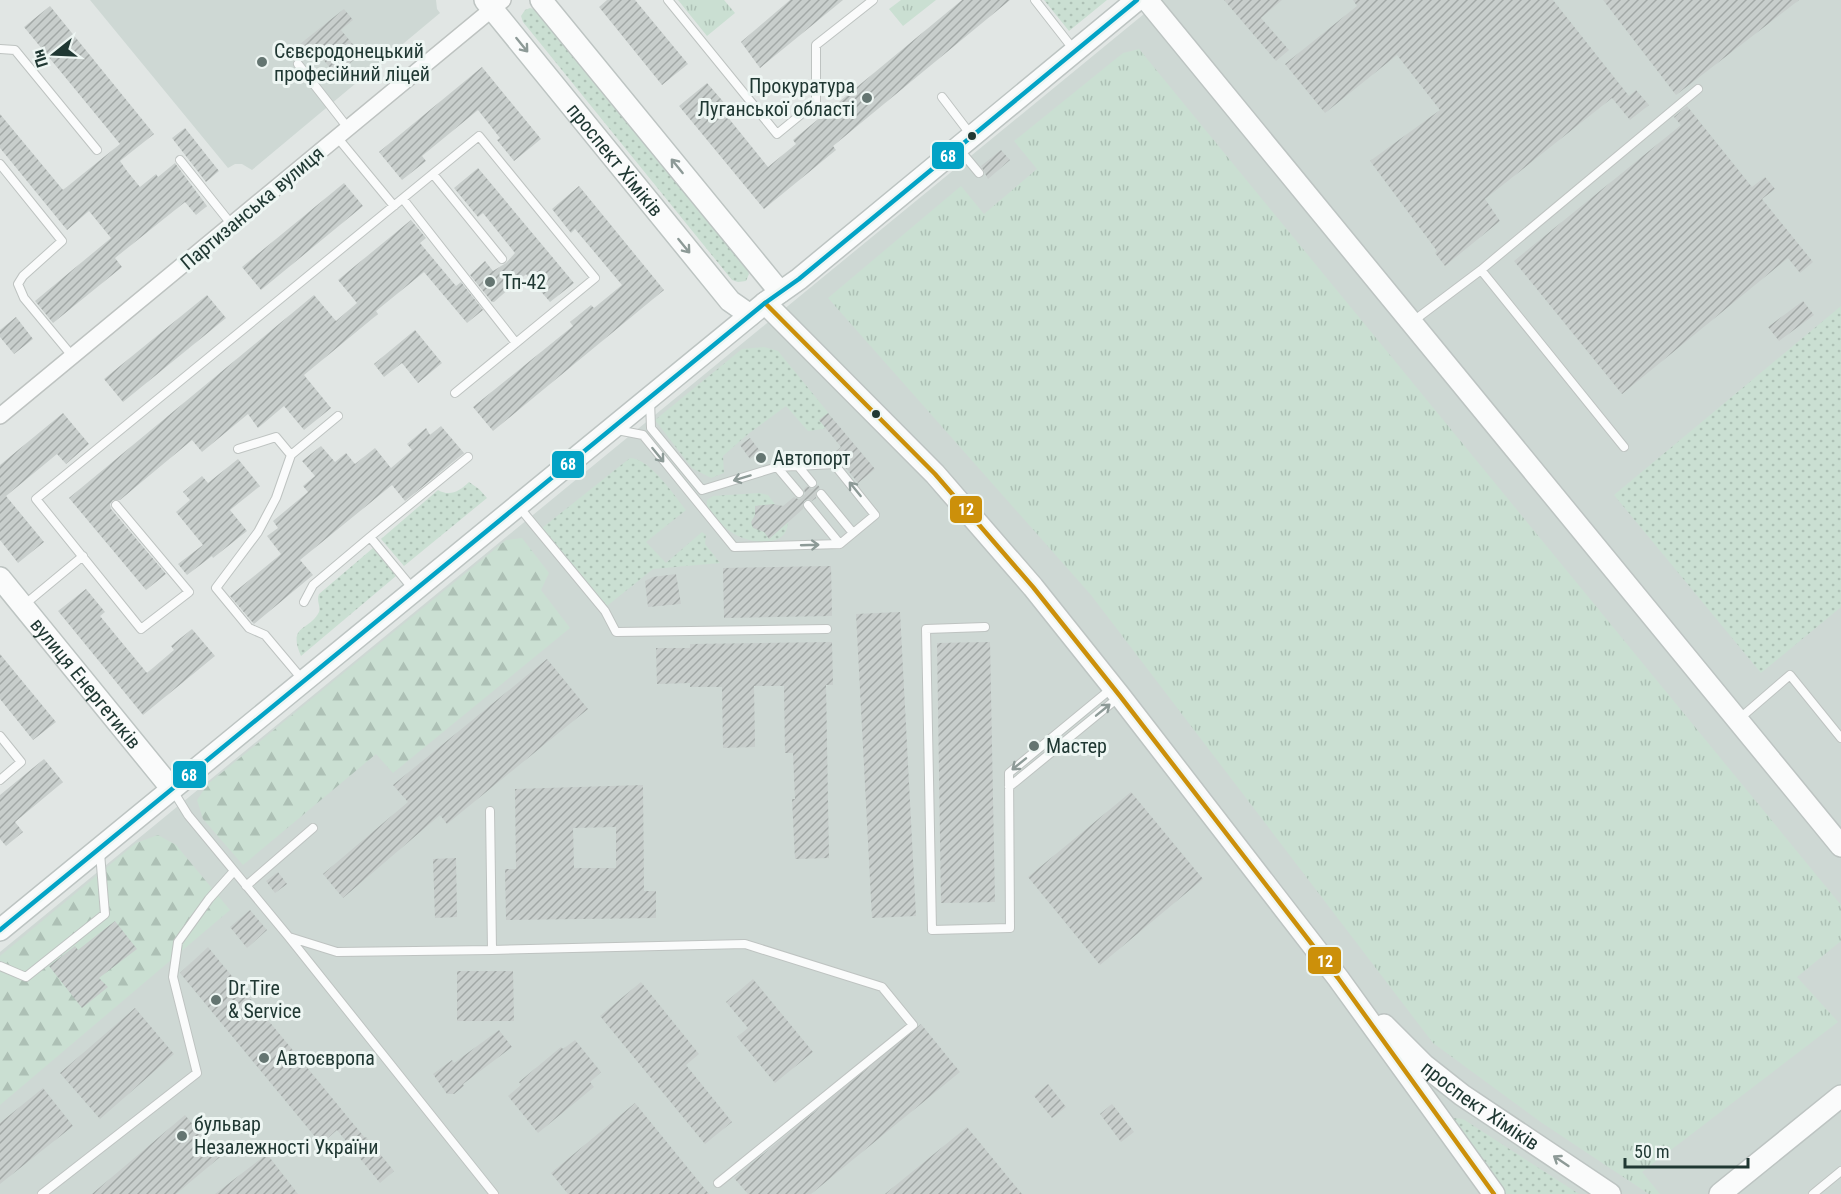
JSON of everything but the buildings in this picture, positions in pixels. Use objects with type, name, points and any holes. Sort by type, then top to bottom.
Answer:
[{"type":"street","name":"проспект Хіміків","points":[[541,0],[765,303],[935,474],[1033,587],[1117,691],[1338,978],[1494,1194]]},
{"type":"street","points":[[0,930],[517,504],[1076,52],[1137,0]]},
{"type":"street","points":[[1147,0],[1841,846]]},
{"type":"street","name":"проспект Хіміків","points":[[494,3],[730,301],[765,303]]},
{"type":"street","name":"Партизанська вулиця","points":[[0,416],[232,225],[494,3]]},
{"type":"street","name":"вулиця Енергетиків","points":[[0,578],[172,789]]},
{"type":"street","name":"проспект Хіміків","points":[[1338,978],[1424,1065],[1462,1095],[1610,1194]]},
{"type":"street","points":[[1720,1194],[1841,1095]]},
{"type":"lane","points":[[668,0],[777,134],[816,102],[816,45],[873,0]]},
{"type":"lane","points":[[1035,0],[1076,52]]},
{"type":"lane","points":[[0,49],[15,50],[97,150]]},
{"type":"lane","points":[[298,64],[394,206]]},
{"type":"lane","points":[[1412,323],[1481,270],[1698,88]]},
{"type":"lane","points":[[942,97],[979,173]]},
{"type":"lane","points":[[116,505],[189,592],[141,629],[36,499],[479,136],[595,278],[454,393]]},
{"type":"lane","points":[[180,160],[232,225]]},
{"type":"lane","points":[[0,164],[62,241],[23,276],[18,284],[24,298],[73,357]]},
{"type":"lane","points":[[433,174],[502,259]]},
{"type":"lane","points":[[403,199],[516,343]]},
{"type":"lane","points":[[1481,270],[1624,447]]},
{"type":"lane","points":[[609,429],[642,435],[734,547],[840,544],[875,515],[834,464],[777,467],[702,490],[651,428],[650,396]]},
{"type":"lane","points":[[303,681],[265,635],[249,628],[216,588],[258,532],[276,498],[291,455],[338,417]]},
{"type":"lane","points":[[238,449],[276,437],[291,455]]},
{"type":"lane","points":[[304,602],[313,585],[468,457]]},
{"type":"lane","points":[[798,466],[812,483]]},
{"type":"lane","points":[[777,467],[799,493]]},
{"type":"lane","points":[[821,494],[853,533]]},
{"type":"lane","points":[[517,504],[605,611],[616,632],[827,629]]},
{"type":"lane","points":[[808,505],[840,544]]},
{"type":"lane","points":[[370,537],[413,590]]},
{"type":"lane","points":[[23,606],[83,556]]},
{"type":"lane","points":[[985,627],[926,629],[933,930],[1010,928],[1009,772],[1117,691]]},
{"type":"lane","points":[[1737,720],[1790,675],[1841,738]]},
{"type":"lane","points":[[0,736],[21,762],[0,780]]},
{"type":"lane","points":[[172,789],[188,815],[494,1194]]},
{"type":"lane","points":[[490,811],[492,950]]},
{"type":"lane","points":[[246,886],[313,828]]},
{"type":"lane","points":[[0,966],[26,977],[105,914],[100,848]]},
{"type":"lane","points":[[42,1194],[197,1073],[173,977],[178,942],[209,899],[234,871]]},
{"type":"lane","points":[[288,936],[337,952],[745,944],[882,987],[912,1025],[718,1183]]},
{"type":"lane","points":[[1813,1194],[1841,1172]]},
{"type":"shaded area","name":"Сєвєродонецький професійний ліцей","points":[[90,0],[436,0],[440,13],[252,170],[242,164],[235,164],[228,168]]},
{"type":"shaded area","points":[[1161,0],[1841,0],[1841,1194],[0,1194],[0,952]]},
{"type":"green space","points":[[678,0],[724,0],[735,13],[707,36]]},
{"type":"green space","points":[[901,0],[936,0],[903,26],[889,9]]},
{"type":"green space","points":[[1044,0],[1107,0],[1069,31]]},
{"type":"green space","points":[[530,8],[537,10],[747,267],[749,274],[746,281],[732,280],[523,22],[521,16],[525,10]]},
{"type":"green space","points":[[1139,49],[1841,905],[1841,941],[1797,977],[1838,1022],[1642,1172],[1660,1194],[1649,1194],[1542,1123],[1433,1043],[1091,595],[828,298],[961,186],[984,214],[1037,169],[1014,141],[1123,53]]},
{"type":"green space","points":[[1841,306],[1841,607],[1761,673],[1614,495]]},
{"type":"green space","points":[[764,347],[778,351],[835,421],[823,429],[808,431],[786,406],[723,456],[724,473],[711,478],[692,468],[655,420],[742,349]]},
{"type":"green space","points":[[630,458],[653,470],[686,510],[646,542],[666,563],[702,532],[706,535],[705,544],[720,563],[653,569],[607,606],[542,528]]},
{"type":"green space","points":[[469,482],[487,498],[404,566],[381,539],[438,490],[447,493],[455,492]]},
{"type":"green space","points":[[759,493],[768,495],[788,521],[781,537],[774,540],[757,541],[738,536],[721,524],[707,508],[707,500],[713,496]]},
{"type":"green space","points":[[522,538],[549,573],[541,590],[570,628],[393,773],[376,754],[243,865],[203,819],[197,800],[208,784],[506,540]]},
{"type":"green space","points":[[373,548],[396,576],[301,656],[297,646],[298,633],[319,612],[319,594]]},
{"type":"green space","points":[[158,835],[176,845],[230,910],[0,1105],[0,956],[136,843]]},
{"type":"green space","points":[[1454,1118],[1463,1119],[1579,1194],[1502,1194],[1452,1121]]},
{"type":"transit line","name":"68","points":[[0,930],[765,303],[799,279],[1137,0]]},
{"type":"transit line","name":"12","points":[[765,303],[935,474],[1033,587],[1338,978],[1494,1194]]},
{"type":"place","name":"Сєвєродонецький професійний ліцей","points":[[262,62]]},
{"type":"place","name":"Прокуратура Луганської області","points":[[867,98]]},
{"type":"place","name":"Тп-42","points":[[490,282]]},
{"type":"place","name":"Автопорт","points":[[761,458]]},
{"type":"place","name":"Мастер","points":[[1034,746]]},
{"type":"place","name":"Dr.Tire & Service","points":[[216,1000]]},
{"type":"place","name":"Автоєвропа","points":[[264,1058]]},
{"type":"place","name":"бульвар Незалежності України","points":[[182,1136]]}]
